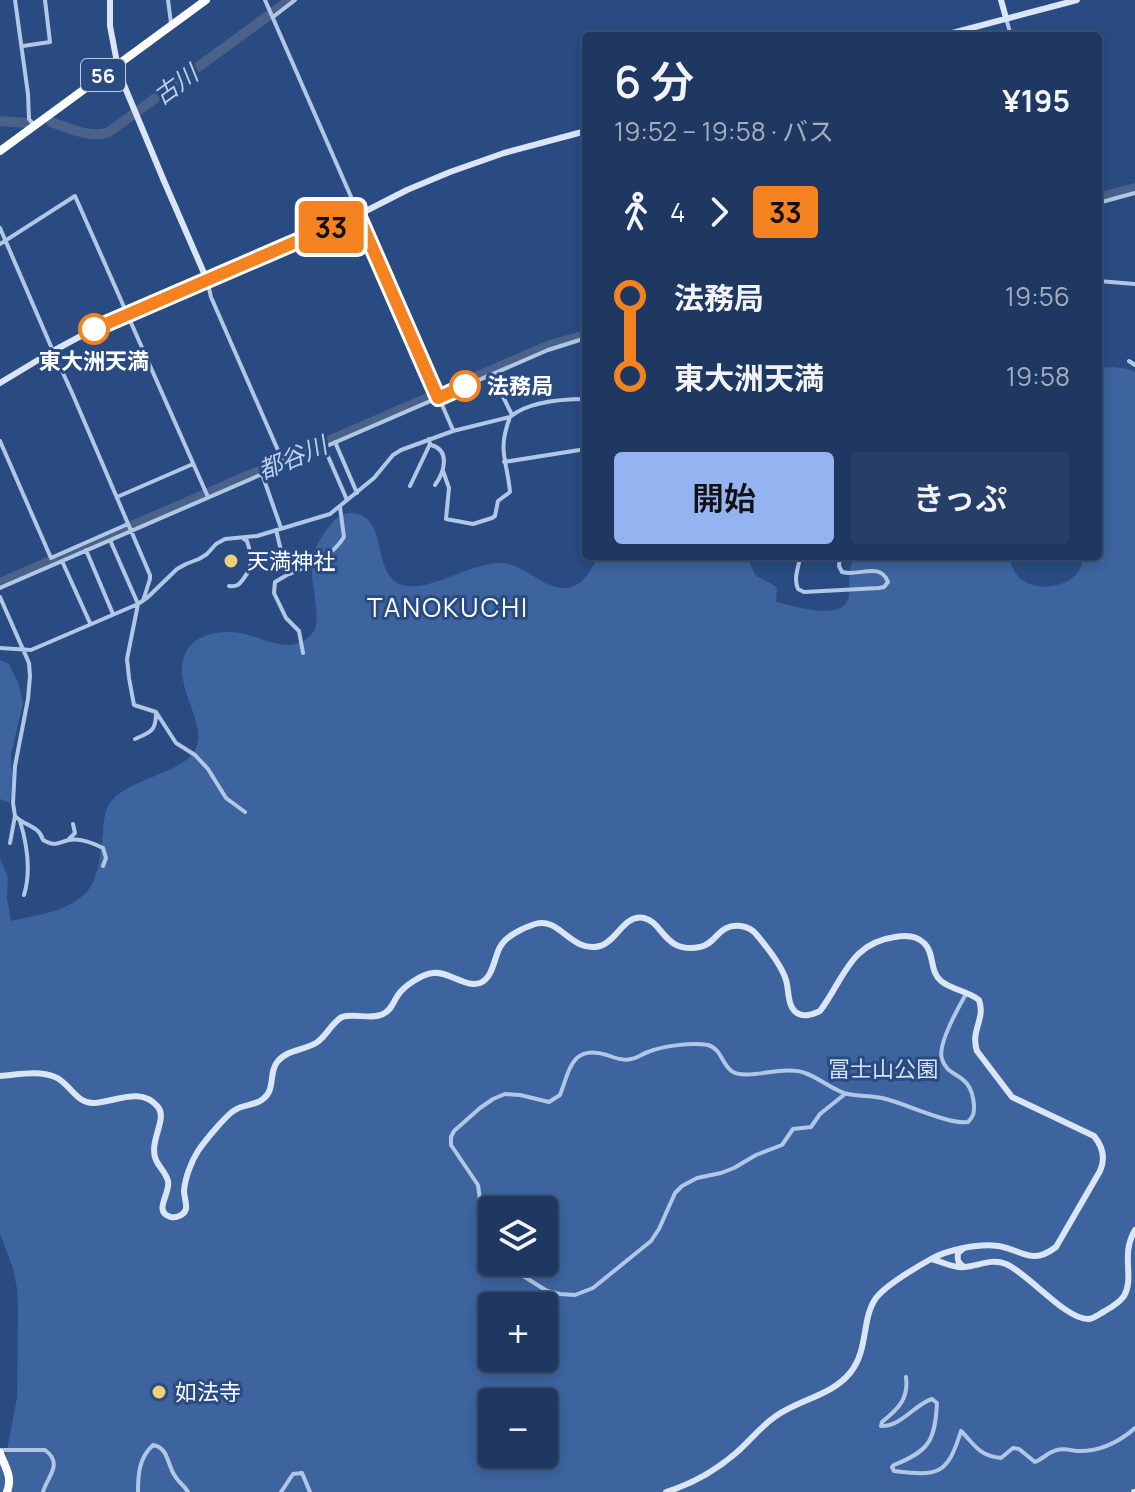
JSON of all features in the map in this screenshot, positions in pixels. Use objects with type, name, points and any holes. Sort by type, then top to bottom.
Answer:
[{"type":"highway","name":"56","points":[[0,151],[206,0]]},
{"type":"highway","points":[[0,1452],[10,1477],[7,1492]]},
{"type":"street","points":[[15,0],[29,119],[34,125]]},
{"type":"street","points":[[22,46],[50,42],[45,0]]},
{"type":"street","points":[[110,0],[110,26],[117,64],[207,280],[211,297],[283,462]]},
{"type":"street","points":[[168,0],[171,25]]},
{"type":"street","points":[[265,0],[453,431]]},
{"type":"street","points":[[271,14],[295,0]]},
{"type":"street","points":[[1001,0],[1010,32]]},
{"type":"street","points":[[955,32],[1077,0]]},
{"type":"street","points":[[0,383],[94,329],[358,215],[407,190],[477,162],[582,132]]},
{"type":"street","points":[[1102,202],[1135,193]]},
{"type":"street","points":[[3,242],[75,196],[207,495]]},
{"type":"street","points":[[0,228],[3,242],[150,575],[140,602],[127,659],[134,705],[156,712],[176,743],[195,755],[226,798],[245,812]]},
{"type":"street","points":[[1102,281],[1135,284]]},
{"type":"street","points":[[0,588],[129,527],[262,474],[283,462],[437,396],[582,339]]},
{"type":"street","points":[[1129,361],[1135,365]]},
{"type":"street","points":[[430,442],[441,450],[449,488],[446,519],[473,524],[495,516],[498,501],[510,492],[503,439],[511,416],[492,374]]},
{"type":"street","points":[[0,648],[31,650],[140,602],[177,569],[207,554],[225,539],[257,536],[322,518],[374,478],[393,455],[453,431],[511,416],[540,404],[582,399]]},
{"type":"street","points":[[0,441],[53,561]]},
{"type":"street","points":[[335,442],[357,493]]},
{"type":"street","points":[[410,486],[430,442]]},
{"type":"street","points":[[324,447],[347,501]]},
{"type":"street","points":[[504,462],[582,450]]},
{"type":"street","points":[[117,497],[193,464]]},
{"type":"street","points":[[435,485],[443,471]]},
{"type":"street","points":[[262,474],[279,529],[287,575]]},
{"type":"street","points":[[303,653],[299,631],[286,618],[274,593],[275,582],[333,552],[344,537],[340,507]]},
{"type":"street","points":[[53,561],[62,561],[110,540],[129,527]]},
{"type":"street","points":[[229,586],[241,584],[253,563],[247,541],[242,538]]},
{"type":"street","points":[[110,540],[140,602]]},
{"type":"street","points":[[86,550],[113,614]]},
{"type":"street","points":[[799,560],[797,585],[804,592],[879,588],[888,582],[885,575],[878,571],[842,572],[840,560]]},
{"type":"street","points":[[62,561],[90,623]]},
{"type":"street","points":[[0,597],[29,663],[30,676],[15,766],[15,816],[10,843]]},
{"type":"street","points":[[135,739],[151,732],[156,723],[156,712]]},
{"type":"street","points":[[15,816],[36,829],[43,840],[51,844],[68,840],[75,833],[73,824]]},
{"type":"street","points":[[20,821],[29,879],[24,895]]},
{"type":"street","points":[[68,840],[103,848],[106,858],[103,866]]},
{"type":"street","points":[[0,1076],[48,1075],[65,1083],[76,1096],[91,1103],[134,1096],[157,1106],[161,1111],[153,1151],[169,1184],[162,1210],[175,1218],[186,1209],[185,1180],[198,1150],[236,1109],[264,1099],[270,1092],[273,1069],[285,1055],[320,1040],[342,1017],[375,1016],[388,1012],[404,988],[429,973],[445,974],[469,983],[484,981],[506,939],[537,923],[554,926],[573,942],[596,947],[611,940],[628,921],[636,918],[645,918],[666,939],[687,947],[707,945],[723,929],[733,925],[746,926],[755,932],[781,969],[792,1007],[804,1016],[820,1011],[863,948],[892,937],[920,939],[929,948],[935,974],[940,981],[975,996],[982,1005],[974,1034],[977,1051],[1008,1094],[1094,1136],[1101,1144],[1104,1163],[1056,1247],[1048,1253],[1031,1257],[989,1245],[958,1249],[931,1259],[876,1298],[858,1360],[843,1380],[773,1418],[714,1470],[666,1492]]},
{"type":"street","points":[[480,1196],[478,1185],[451,1145],[454,1131],[480,1108],[505,1094],[549,1102],[556,1099],[573,1061],[580,1054],[598,1052],[624,1060],[660,1049],[697,1044],[710,1046],[718,1051],[733,1072],[803,1072],[845,1094],[873,1096],[954,1121],[968,1122],[974,1113],[969,1084],[945,1065],[941,1057],[942,1047],[966,994]]},
{"type":"street","points":[[523,1276],[547,1291],[560,1294],[575,1295],[593,1288],[651,1241],[675,1193],[682,1186],[697,1178],[734,1168],[782,1145],[793,1129],[811,1127],[820,1114],[845,1094]]},
{"type":"street","points":[[931,1259],[957,1268],[985,1262],[1004,1264],[1071,1313],[1094,1318],[1126,1293],[1129,1283],[1128,1247],[1135,1230]]},
{"type":"street","points":[[963,1249],[957,1259],[964,1267]]},
{"type":"street","points":[[906,1377],[907,1394],[902,1404],[881,1426],[888,1426],[932,1399],[937,1403],[936,1419],[923,1451],[894,1465],[894,1471],[915,1474],[942,1468],[950,1460],[961,1431],[980,1452],[1001,1458],[1013,1448],[1019,1449],[1035,1462],[1060,1449],[1079,1451],[1112,1445],[1135,1428]]},
{"type":"street","points":[[138,1492],[141,1462],[153,1445],[164,1450],[175,1476],[188,1492]]},
{"type":"street","points":[[0,1452],[45,1450],[51,1453],[54,1466],[43,1492]]},
{"type":"street","points":[[281,1492],[293,1474],[302,1473],[310,1492]]},
{"type":"green space","name":"冨士山公園","points":[[1102,368],[1128,369],[1135,372],[1135,1492],[0,1492],[0,1462],[4,1466],[17,1398],[18,1311],[13,1268],[0,1234],[0,859],[8,877],[7,898],[11,921],[58,910],[88,890],[98,868],[105,815],[113,799],[180,764],[195,750],[197,728],[182,676],[187,650],[206,635],[223,632],[240,633],[282,645],[307,639],[316,626],[312,568],[314,552],[330,525],[340,516],[353,513],[364,516],[376,534],[391,578],[410,586],[422,586],[498,563],[508,564],[548,584],[565,588],[576,585],[586,577],[596,560],[749,560],[755,575],[777,587],[776,602],[830,611],[846,603],[853,560],[1010,560],[1021,579],[1044,587],[1061,584],[1075,575],[1082,560],[1102,560]]},
{"type":"green space","points":[[0,660],[9,664],[23,703],[11,754],[10,803],[0,799]]},
{"type":"waterway","name":"古川","points":[[51,122],[87,133],[109,132],[290,0]]},
{"type":"waterway","name":"古川","points":[[0,121],[26,123]]},
{"type":"waterway","name":"都谷川","points":[[1102,197],[1135,188]]},
{"type":"waterway","name":"都谷川","points":[[0,583],[550,345],[582,336]]},
{"type":"bus line","name":"33","points":[[94,329],[358,215],[438,398],[465,386]]},
{"type":"place","name":"東大洲天満","points":[[94,329]]},
{"type":"place","name":"法務局","points":[[465,386]]},
{"type":"place","name":"天満神社","points":[[231,561]]},
{"type":"place","name":"如法寺","points":[[159,1392]]},
{"type":"district","name":"TANOKUCHI","points":[[448,607]]}]
